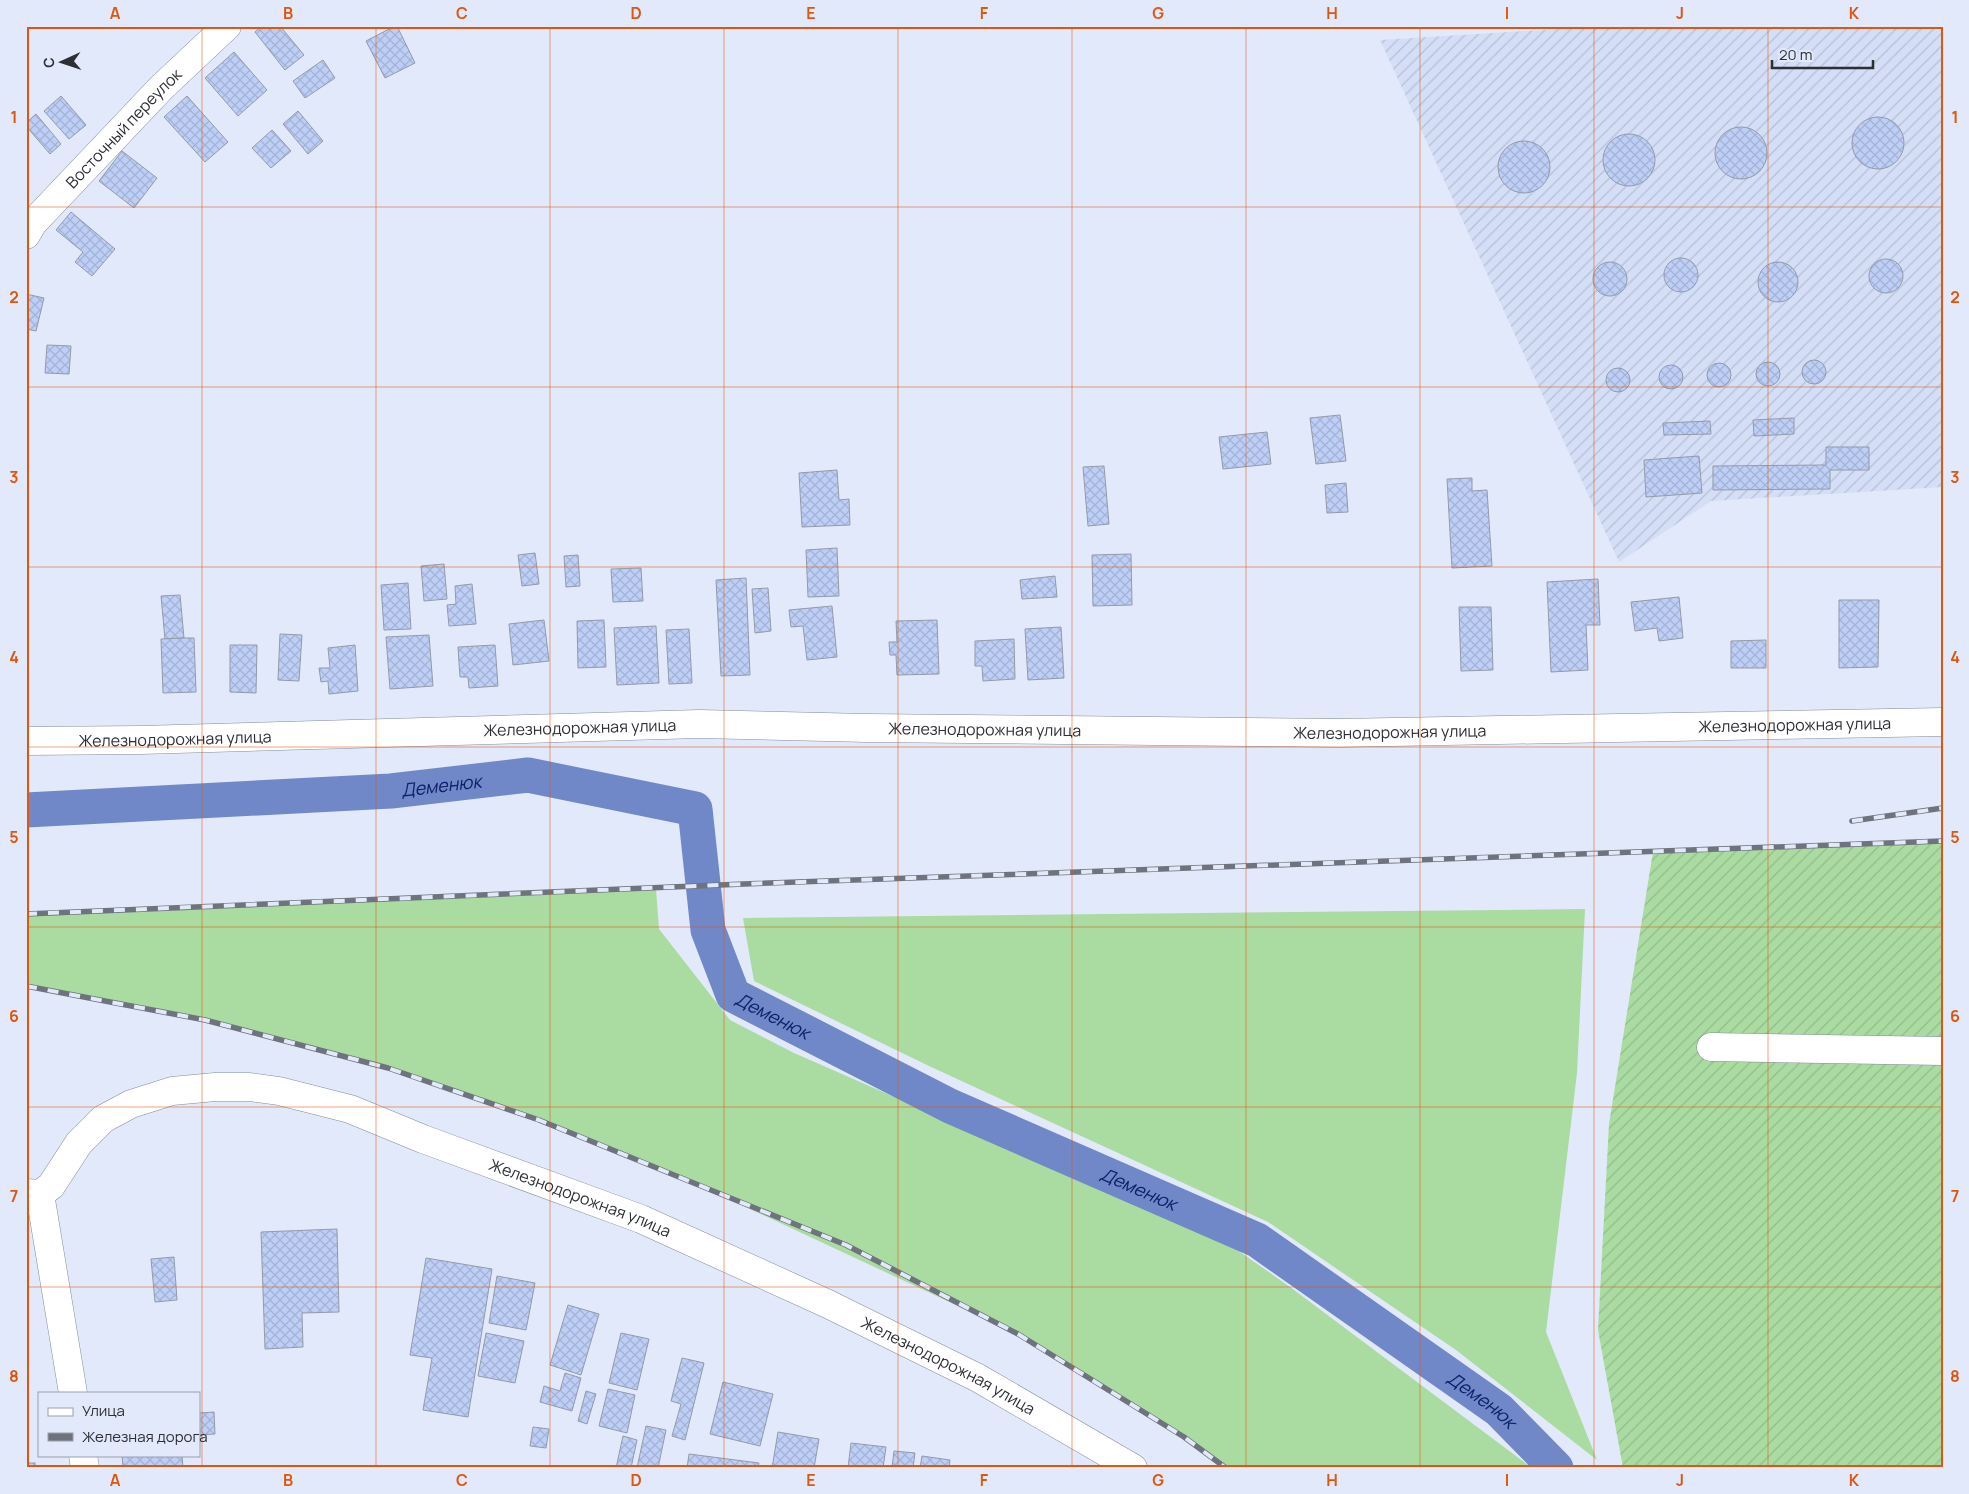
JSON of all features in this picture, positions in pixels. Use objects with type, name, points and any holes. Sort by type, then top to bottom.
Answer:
[{"type":"street","name":"Восточный переулок","points":[[26,235],[33,223],[161,88],[227,26]]},
{"type":"street","name":"Железнодорожная улица","points":[[26,741],[141,740],[700,724],[867,728],[1339,733],[1943,722]]},
{"type":"street","points":[[1712,1047],[1943,1052]]},
{"type":"street","name":"Железнодорожная улица","points":[[33,1194],[51,1186],[79,1143],[103,1119],[131,1104],[172,1091],[215,1086],[250,1087],[279,1091],[350,1109],[423,1139],[641,1219],[828,1304],[978,1378],[1133,1468]]},
{"type":"street","points":[[33,1194],[73,1392]]},
{"type":"shaded area","points":[[1610,26],[1943,26],[1943,487],[1711,501],[1619,562],[1380,40]]},
{"type":"green space","points":[[1943,841],[1943,1468],[1623,1468],[1598,1330],[1609,1124],[1653,852]]},
{"type":"green space","points":[[656,889],[659,929],[730,1020],[794,1053],[1226,1242],[1290,1287],[1532,1468],[1226,1468],[1184,1437],[1018,1334],[686,1179],[539,1120],[388,1068],[205,1020],[26,986],[26,914]]},
{"type":"green space","points":[[1585,909],[1577,1073],[1546,1332],[1597,1460],[1456,1350],[1268,1222],[929,1066],[754,981],[743,918]]},
{"type":"building","points":[[261,26],[280,26],[304,55],[285,70],[255,32]]},
{"type":"building","points":[[397,26],[415,63],[385,78],[366,41]]},
{"type":"building","points":[[234,52],[267,90],[238,116],[205,78]]},
{"type":"building","points":[[323,60],[335,78],[305,98],[293,81]]},
{"type":"building","points":[[61,96],[86,125],[69,139],[44,111]]},
{"type":"building","points":[[187,96],[228,142],[205,162],[164,117]]},
{"type":"building","points":[[298,111],[323,141],[308,154],[283,124]]},
{"type":"building","points":[[36,114],[61,144],[50,154],[26,126],[26,123]]},
{"type":"building","points":[[1873,117],[1883,117],[1897,124],[1904,138],[1904,148],[1897,162],[1883,169],[1873,169],[1863,165],[1856,158],[1852,148],[1852,138],[1856,128],[1863,121]]},
{"type":"building","points":[[1736,127],[1746,127],[1760,134],[1767,148],[1767,158],[1760,172],[1746,179],[1736,179],[1726,175],[1719,168],[1715,158],[1715,148],[1719,138],[1726,131]]},
{"type":"building","points":[[272,130],[291,151],[271,168],[252,148]]},
{"type":"building","points":[[1624,134],[1634,134],[1648,141],[1655,155],[1655,165],[1648,179],[1634,186],[1624,186],[1614,182],[1607,175],[1603,165],[1603,155],[1607,145],[1614,138]]},
{"type":"building","points":[[1519,141],[1529,141],[1543,148],[1550,162],[1550,172],[1543,186],[1529,193],[1519,193],[1509,189],[1502,182],[1498,172],[1498,162],[1502,152],[1509,145]]},
{"type":"building","points":[[122,151],[157,178],[134,208],[99,181]]},
{"type":"building","points":[[71,212],[115,249],[92,276],[75,262],[83,252],[56,230]]},
{"type":"building","points":[[1681,258],[1693,263],[1698,275],[1693,287],[1681,292],[1669,287],[1664,275],[1669,263]]},
{"type":"building","points":[[1886,259],[1898,264],[1903,276],[1898,288],[1886,293],[1874,288],[1869,276],[1874,264]]},
{"type":"building","points":[[1610,262],[1622,267],[1627,279],[1622,291],[1610,296],[1598,291],[1593,279],[1598,267]]},
{"type":"building","points":[[1782,262],[1789,265],[1795,271],[1798,282],[1797,290],[1789,299],[1782,302],[1774,302],[1767,299],[1759,290],[1758,278],[1761,271],[1770,263]]},
{"type":"building","points":[[26,294],[44,298],[36,331],[26,329]]},
{"type":"building","points":[[47,345],[71,346],[69,374],[45,373]]},
{"type":"building","points":[[1814,360],[1823,363],[1826,372],[1823,381],[1814,384],[1805,381],[1802,372],[1805,363]]},
{"type":"building","points":[[1768,362],[1777,365],[1780,374],[1777,383],[1768,386],[1759,383],[1756,374],[1759,365]]},
{"type":"building","points":[[1719,363],[1728,366],[1731,375],[1728,384],[1719,387],[1710,384],[1707,375],[1710,366]]},
{"type":"building","points":[[1671,365],[1680,368],[1683,377],[1680,386],[1671,389],[1662,386],[1659,377],[1662,368]]},
{"type":"building","points":[[1618,368],[1627,371],[1630,380],[1627,389],[1618,392],[1609,389],[1606,380],[1609,371]]},
{"type":"building","points":[[1340,415],[1346,461],[1316,464],[1310,418]]},
{"type":"building","points":[[1794,418],[1794,434],[1754,436],[1753,420]]},
{"type":"building","points":[[1710,421],[1711,434],[1664,435],[1663,423]]},
{"type":"building","points":[[1267,432],[1271,464],[1223,469],[1219,437]]},
{"type":"building","points":[[1826,447],[1869,447],[1869,470],[1830,470],[1830,489],[1713,490],[1713,466],[1826,465]]},
{"type":"building","points":[[1699,456],[1702,493],[1646,497],[1644,460]]},
{"type":"building","points":[[1104,466],[1109,524],[1088,526],[1083,467]]},
{"type":"building","points":[[837,470],[839,500],[849,499],[850,525],[802,527],[799,473]]},
{"type":"building","points":[[1472,478],[1472,491],[1487,490],[1492,566],[1452,568],[1447,479]]},
{"type":"building","points":[[1346,483],[1348,512],[1327,513],[1325,485]]},
{"type":"building","points":[[837,548],[839,596],[808,597],[806,550]]},
{"type":"building","points":[[535,553],[539,584],[522,586],[518,555]]},
{"type":"building","points":[[1131,554],[1132,605],[1093,606],[1092,555]]},
{"type":"building","points":[[578,555],[580,586],[566,587],[564,556]]},
{"type":"building","points":[[444,564],[447,599],[424,601],[421,566]]},
{"type":"building","points":[[641,568],[643,601],[613,602],[611,569]]},
{"type":"building","points":[[1055,576],[1057,597],[1022,599],[1020,580]]},
{"type":"building","points":[[746,578],[750,675],[721,676],[716,580]]},
{"type":"building","points":[[1598,579],[1600,625],[1586,625],[1588,670],[1551,672],[1547,582]]},
{"type":"building","points":[[408,583],[411,629],[384,630],[381,585]]},
{"type":"building","points":[[472,584],[476,624],[449,626],[447,605],[456,604],[455,586]]},
{"type":"building","points":[[768,588],[771,631],[755,633],[752,589]]},
{"type":"building","points":[[180,595],[184,638],[165,639],[161,596]]},
{"type":"building","points":[[1679,597],[1683,638],[1659,641],[1657,628],[1635,631],[1631,602]]},
{"type":"building","points":[[1839,600],[1879,600],[1878,667],[1839,668]]},
{"type":"building","points":[[832,606],[837,657],[807,660],[803,626],[791,627],[789,610]]},
{"type":"building","points":[[1459,607],[1491,607],[1493,670],[1461,671]]},
{"type":"building","points":[[544,620],[549,661],[513,665],[509,624]]},
{"type":"building","points":[[604,620],[606,667],[578,668],[577,621]]},
{"type":"building","points":[[937,620],[939,674],[897,675],[896,655],[890,655],[889,642],[897,642],[896,621]]},
{"type":"building","points":[[656,626],[659,683],[617,685],[614,628]]},
{"type":"building","points":[[1061,627],[1064,678],[1028,680],[1025,629]]},
{"type":"building","points":[[689,629],[692,683],[669,684],[666,630]]},
{"type":"building","points":[[280,634],[302,635],[299,681],[278,680]]},
{"type":"building","points":[[429,635],[433,686],[390,689],[386,637]]},
{"type":"building","points":[[194,638],[196,692],[163,693],[161,639]]},
{"type":"building","points":[[1014,639],[1015,679],[983,681],[982,666],[975,666],[975,641]]},
{"type":"building","points":[[1766,640],[1766,668],[1731,668],[1731,641]]},
{"type":"building","points":[[230,645],[257,645],[256,693],[230,692]]},
{"type":"building","points":[[355,645],[358,691],[329,694],[328,681],[321,682],[319,668],[330,668],[328,648]]},
{"type":"building","points":[[495,645],[498,686],[469,688],[468,677],[460,677],[458,647]]},
{"type":"building","points":[[337,1229],[339,1312],[302,1313],[303,1347],[265,1349],[261,1232]]},
{"type":"building","points":[[174,1257],[177,1300],[155,1302],[151,1259]]},
{"type":"building","points":[[426,1258],[492,1269],[468,1417],[423,1410],[432,1358],[410,1355]]},
{"type":"building","points":[[497,1276],[535,1283],[526,1330],[489,1323]]},
{"type":"building","points":[[568,1305],[599,1314],[581,1375],[550,1365]]},
{"type":"building","points":[[486,1333],[524,1341],[515,1383],[478,1376]]},
{"type":"building","points":[[621,1333],[649,1339],[637,1390],[609,1383]]},
{"type":"building","points":[[682,1358],[704,1363],[685,1440],[672,1436],[681,1404],[671,1401]]},
{"type":"building","points":[[565,1373],[581,1378],[572,1411],[540,1402],[544,1386],[560,1391]]},
{"type":"building","points":[[723,1382],[773,1394],[760,1446],[710,1434]]},
{"type":"building","points":[[608,1389],[635,1395],[627,1433],[599,1426]]},
{"type":"building","points":[[586,1391],[596,1394],[587,1424],[578,1421]]},
{"type":"building","points":[[214,1412],[215,1434],[200,1435],[200,1413]]},
{"type":"building","points":[[646,1426],[666,1430],[658,1468],[637,1468]]},
{"type":"building","points":[[533,1427],[549,1429],[546,1448],[530,1446]]},
{"type":"building","points":[[778,1432],[819,1439],[814,1468],[772,1468]]},
{"type":"building","points":[[623,1436],[637,1440],[631,1468],[616,1468]]},
{"type":"building","points":[[851,1443],[886,1447],[883,1468],[848,1468]]},
{"type":"building","points":[[894,1451],[915,1453],[913,1468],[892,1468]]},
{"type":"building","points":[[689,1454],[759,1463],[758,1468],[687,1468]]},
{"type":"building","points":[[122,1456],[182,1456],[183,1468],[123,1468]]},
{"type":"building","points":[[922,1456],[950,1460],[949,1468],[920,1468]]},
{"type":"building","points":[[26,1463],[35,1463],[35,1468],[26,1468]]},
{"type":"waterway","name":"Деменюк","points":[[26,810],[391,791],[528,775],[695,809],[708,930],[733,995],[950,1106],[1257,1240],[1499,1410],[1556,1468]]},
{"type":"railway","points":[[1852,821],[1943,808]]},
{"type":"railway","points":[[26,914],[744,884],[1943,841]]},
{"type":"railway","points":[[26,986],[205,1020],[388,1068],[539,1120],[846,1245],[1018,1334],[1184,1437],[1226,1468]]}]
